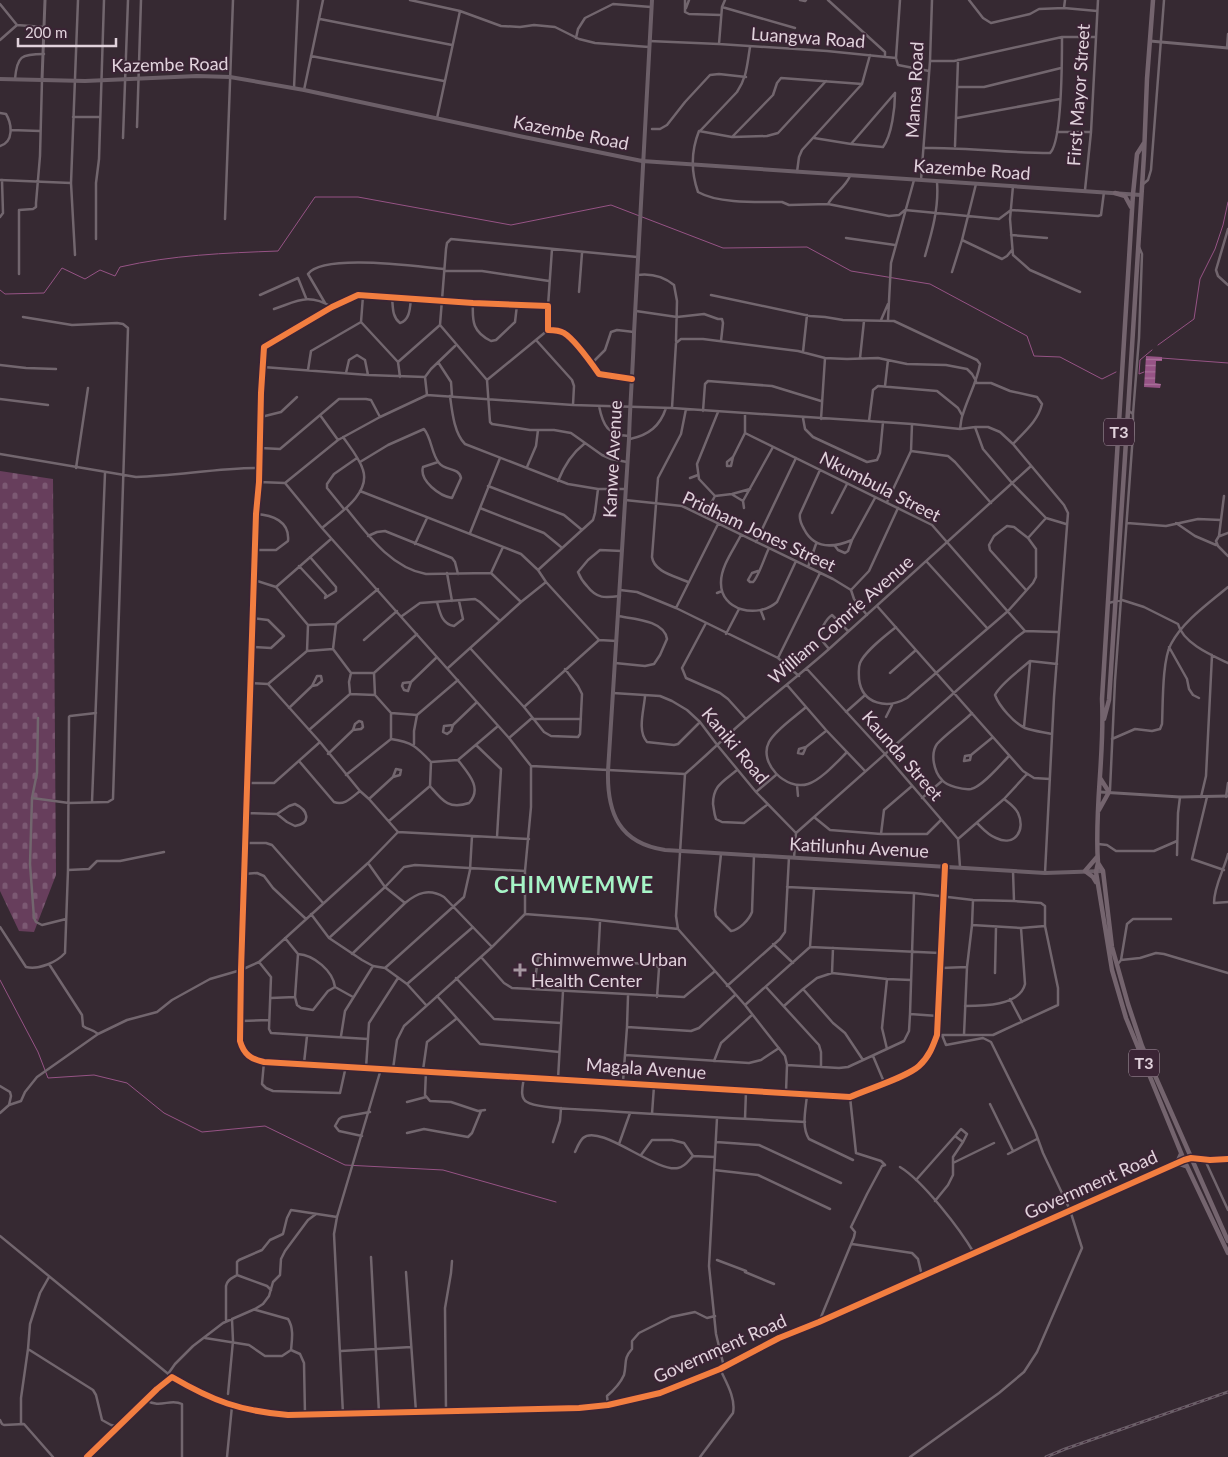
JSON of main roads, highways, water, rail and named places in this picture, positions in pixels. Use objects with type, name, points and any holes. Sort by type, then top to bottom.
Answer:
[{"type":"highway","name":"T3","points":[[1103,724],[1109,700],[1153,0]]},
{"type":"highway","name":"T3","points":[[1144,143],[1137,154],[1133,194],[1102,699],[1103,724],[1098,863],[1096,872],[1112,970],[1134,1041],[1187,1167],[1228,1253]]},
{"type":"highway","points":[[1126,194],[1134,184]]},
{"type":"highway","points":[[1115,193],[1125,196],[1132,210]]},
{"type":"highway","points":[[1099,812],[1110,792],[1100,778]]},
{"type":"highway","points":[[1097,883],[1085,871],[1098,856]]},
{"type":"highway","name":"T3","points":[[1098,863],[1103,871],[1109,927],[1116,966],[1142,1046],[1228,1241]]},
{"type":"highway","points":[[1181,1152],[1177,1164],[1187,1167]]},
{"type":"main road","name":"Kanwe Avenue","points":[[620,826],[608,797],[608,770],[628,462],[629,408],[652,0]]},
{"type":"main road","name":"Kazembe Road","points":[[0,78],[74,81],[138,80],[196,76],[230,77],[304,90],[642,161],[1141,196]]},
{"type":"main road","name":"Katilunhu Avenue","points":[[620,826],[634,840],[640,843],[652,848],[681,852],[1045,873],[1103,871]]},
{"type":"waterway","points":[[0,290],[5,294],[44,293],[62,268],[85,279],[100,270],[115,276],[120,267],[179,257],[278,251],[315,197],[358,197],[511,225],[611,205],[723,248],[807,247],[851,271],[930,284],[1027,336],[1034,356],[1060,357],[1102,379],[1116,372]]},
{"type":"waterway","points":[[1158,345],[1194,319],[1200,279],[1215,249],[1228,202]]},
{"type":"waterway","points":[[1144,372],[1139,374],[1140,360],[1152,350]]},
{"type":"waterway","points":[[1161,358],[1228,363]]},
{"type":"waterway","points":[[0,980],[38,1052],[48,1078],[94,1075],[127,1083],[164,1113],[202,1132],[265,1126],[345,1165],[443,1170],[556,1202]]},
{"type":"railway","points":[[1046,1457],[1228,1392]]},
{"type":"place","name":"Chimwemwe Urban Health Center","points":[[520,970]]},
{"type":"district","name":"CHIMWEMWE","points":[[574,885]]}]
